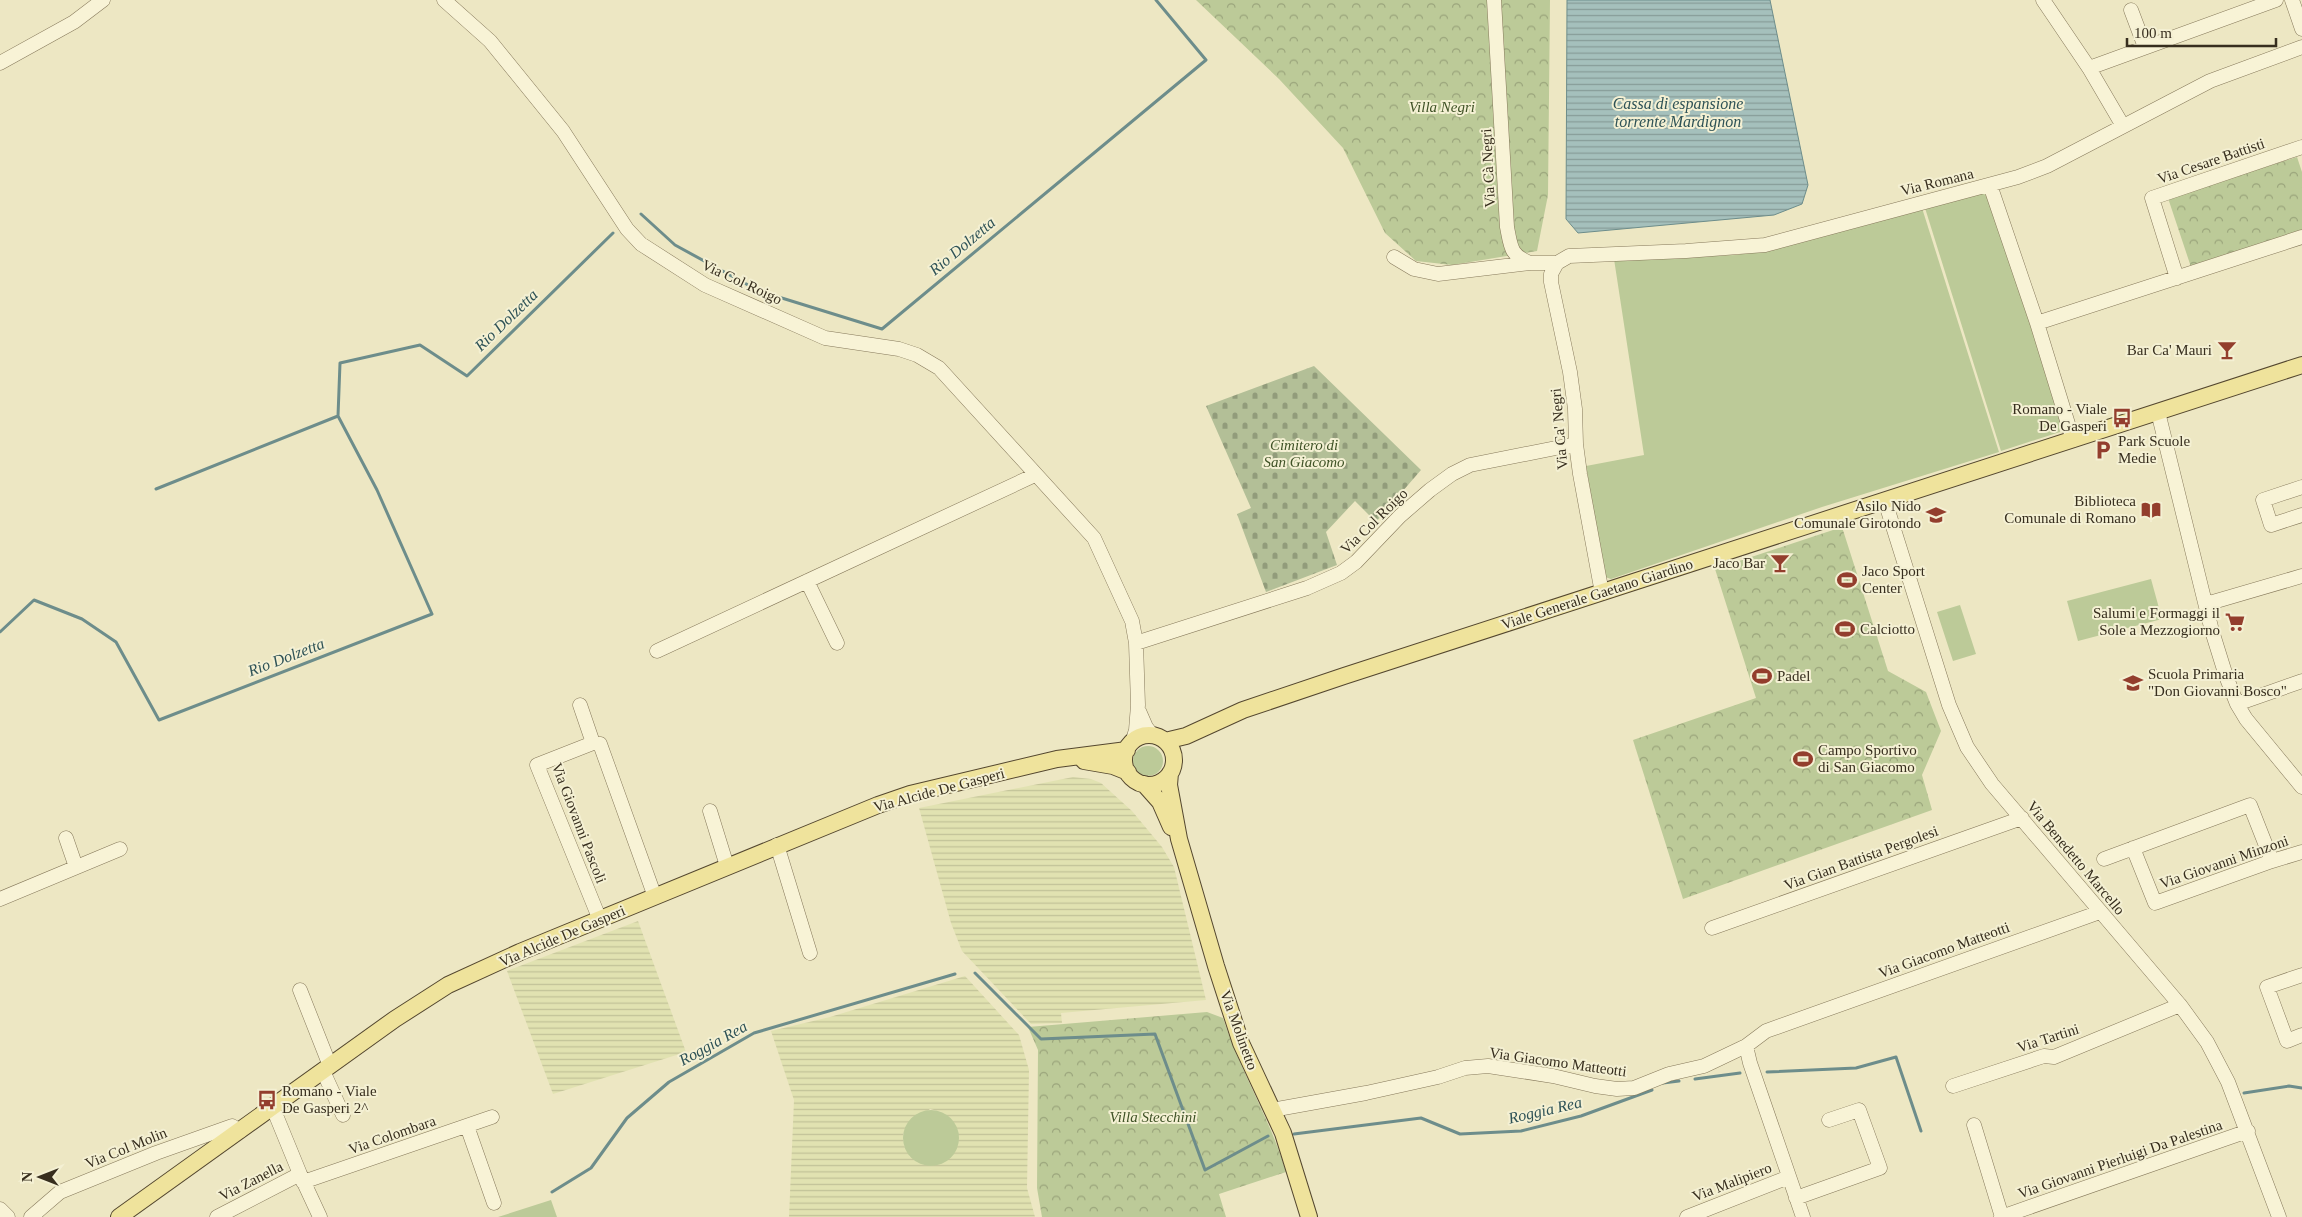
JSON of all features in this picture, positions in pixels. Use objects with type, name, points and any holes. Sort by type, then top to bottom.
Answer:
[{"type":"main road","name":"Viale Generale Gaetano Giardino","points":[[1159,739],[1186,736],[1234,714],[2302,365]]},
{"type":"main road","name":"Viale Generale Gaetano Giardino","points":[[1172,768],[1188,745],[1234,714]]},
{"type":"main road","points":[[1138,738],[1159,739],[1173,754],[1172,768],[1159,783],[1144,784],[1132,778],[1125,765],[1129,746],[1138,738]]},
{"type":"main road","name":"Via Alcide De Gasperi","points":[[119,1217],[422,1000],[448,985],[520,952],[878,805],[910,794],[1057,759],[1129,746]]},
{"type":"main road","name":"Via Alcide De Gasperi","points":[[1057,759],[1113,766],[1128,772]]},
{"type":"main road","name":"Via Molinetto","points":[[1172,768],[1169,784],[1179,839],[1216,966],[1241,1043],[1283,1133],[1309,1217]]},
{"type":"main road","name":"Via Molinetto","points":[[1144,784],[1160,802],[1179,839]]},
{"type":"street","points":[[0,63],[74,22],[103,0]]},
{"type":"street","name":"Via Col Roigo","points":[[444,0],[490,42],[563,131],[627,229],[642,244],[705,285],[825,338],[899,349],[917,355],[939,368],[1094,538],[1132,621],[1136,644],[1138,709],[1136,730],[1129,746]]},
{"type":"street","name":"Via Cà Negri","points":[[1494,0],[1507,227],[1511,249],[1519,258],[1530,263]]},
{"type":"street","points":[[2044,0],[2123,126]]},
{"type":"street","points":[[2088,68],[2276,0]]},
{"type":"street","points":[[2292,0],[2302,29]]},
{"type":"street","points":[[2131,10],[2145,47]]},
{"type":"street","name":"Via Romana","points":[[1557,263],[1569,256],[1583,254],[1686,252],[1765,244],[1990,185],[2047,166],[2210,81],[2302,47]]},
{"type":"street","name":"Via Cesare Battisti","points":[[2177,278],[2152,198],[2302,147]]},
{"type":"street","points":[[1990,185],[2037,323],[2073,440]]},
{"type":"street","points":[[2037,323],[2302,237]]},
{"type":"street","points":[[1394,257],[1414,270],[1438,274],[1530,263],[1557,263]]},
{"type":"street","name":"Via Ca' Negri","points":[[1557,263],[1551,274],[1551,282],[1571,382],[1577,427],[1576,444],[1602,593]]},
{"type":"street","points":[[2158,412],[2226,676],[2237,704],[2255,732],[2302,787]]},
{"type":"street","name":"Via Col Roigo","points":[[1136,644],[1307,588],[1341,573],[1356,562],[1400,516],[1430,490],[1452,474],[1470,465],[1576,444]]},
{"type":"street","points":[[657,651],[1035,475]]},
{"type":"street","points":[[2302,487],[2263,500],[2271,525],[2302,515]]},
{"type":"street","name":"Via Benedetto Marcello","points":[[1885,501],[1960,735],[1983,772],[2180,1005],[2207,1042],[2224,1074],[2248,1132],[2279,1217]]},
{"type":"street","points":[[2206,604],[2302,576]]},
{"type":"street","points":[[807,581],[836,643]]},
{"type":"street","points":[[2237,704],[2302,681]]},
{"type":"street","points":[[580,705],[593,743],[600,744],[603,748],[655,897]]},
{"type":"street","name":"Via Col Roigo","points":[[1138,709],[1145,725],[1159,739]]},
{"type":"street","name":"Via Giovanni Pascoli","points":[[593,743],[537,765],[600,920]]},
{"type":"street","points":[[2104,859],[2250,805],[2272,861]]},
{"type":"street","points":[[710,812],[727,866]]},
{"type":"street","name":"Via Gian Battista Pergolesi","points":[[1712,928],[2022,818]]},
{"type":"street","points":[[66,838],[76,867]]},
{"type":"street","points":[[777,845],[810,953]]},
{"type":"street","name":"Via Giovanni Minzoni","points":[[2134,848],[2155,903],[2302,852]]},
{"type":"street","points":[[0,899],[120,849]]},
{"type":"street","name":"Via Giacomo Matteotti","points":[[1272,1110],[1402,1086],[1438,1078],[1465,1068],[1488,1066],[1553,1076],[1602,1088],[1634,1088],[1669,1074],[1704,1066],[1746,1046],[1766,1031],[2100,912]]},
{"type":"street","points":[[2302,974],[2267,987],[2287,1041],[2302,1035]]},
{"type":"street","points":[[300,990],[343,1115]]},
{"type":"street","name":"Via Tartini","points":[[1953,1086],[2044,1056],[2054,1056],[2180,1005]]},
{"type":"street","points":[[1746,1046],[1803,1217]]},
{"type":"street","points":[[273,1108],[301,1178],[320,1217]]},
{"type":"street","points":[[1796,1198],[1880,1168],[1859,1110],[1829,1120]]},
{"type":"street","name":"Via Colombara","points":[[301,1178],[492,1117]]},
{"type":"street","name":"Via Giovanni Pierluigi Da Palestina","points":[[1974,1125],[2001,1217],[2248,1132]]},
{"type":"street","name":"Via Col Molin","points":[[31,1217],[60,1192],[156,1152],[232,1126],[240,1130]]},
{"type":"street","points":[[467,1126],[494,1203]]},
{"type":"street","name":"Via Malipiero","points":[[1687,1217],[1789,1177]]},
{"type":"street","name":"Via Zanella","points":[[217,1217],[301,1178]]},
{"type":"street","points":[[0,1209],[8,1217]]},
{"type":"green space","name":"Villa Negri","points":[[1196,0],[1550,0],[1548,195],[1537,251],[1452,265],[1416,261],[1385,233],[1343,148],[1279,79]]},
{"type":"green space","points":[[2297,157],[2302,172],[2302,231],[2191,267],[2168,198]]},
{"type":"green space","points":[[1983,193],[1989,198],[2062,422],[2059,423],[2060,432],[2001,451],[1925,208]]},
{"type":"green space","points":[[1922,208],[1999,452],[1822,507],[1611,579],[1605,577],[1586,466],[1644,455],[1614,259],[1737,255]]},
{"type":"green space","name":"Cimitero di San Giacomo","points":[[1314,366],[1421,470],[1376,522],[1355,501],[1326,532],[1337,565],[1266,592],[1237,514],[1251,508],[1206,406]]},
{"type":"green space","points":[[1842,527],[1888,671],[1926,692],[1941,731],[1922,775],[1932,810],[1683,899],[1633,740],[1756,698],[1715,569]]},
{"type":"green space","points":[[2151,579],[2162,619],[2078,641],[2067,601]]},
{"type":"green space","points":[[1960,605],[1976,654],[1953,661],[1937,612]]},
{"type":"green space","points":[[1148,746],[1159,750],[1163,761],[1159,772],[1148,776],[1137,772],[1133,761],[1137,750]]},
{"type":"green space","points":[[1073,777],[1091,779],[1101,783],[1132,811],[1162,847],[1174,867],[1206,1000],[1061,1013],[1062,1023],[1031,1024],[962,951],[951,923],[919,808]]},
{"type":"green space","points":[[638,921],[686,1052],[553,1094],[507,971]]},
{"type":"green space","points":[[965,976],[1019,1035],[1029,1070],[1027,1188],[1035,1217],[789,1217],[794,1100],[771,1031],[830,1017]],"holes":[[[930,1109],[942,1112],[910,1157],[904,1145],[903,1133]]]},
{"type":"green space","name":"Villa Stecchini","points":[[1207,1012],[1223,1018],[1272,1133],[1286,1172],[1219,1194],[1226,1217],[1042,1217],[1037,1188],[1038,1050],[1028,1027]]},
{"type":"green space","points":[[925,1110],[937,1110],[947,1114],[955,1122],[959,1138],[955,1154],[947,1162],[937,1166],[925,1166],[915,1162],[907,1154],[903,1144],[903,1132],[907,1122],[915,1114]]},
{"type":"green space","points":[[551,1200],[557,1217],[498,1217]]},
{"type":"water","name":"Cassa di espansione torrente Mardignon","points":[[1567,0],[1770,0],[1808,185],[1802,204],[1774,215],[1578,233],[1566,219]]},
{"type":"waterway","name":"Rio Dolzetta","points":[[641,214],[675,245],[759,291],[882,329],[1206,60],[1156,0]]},
{"type":"waterway","name":"Rio Dolzetta","points":[[156,489],[338,416],[340,363],[420,345],[467,376],[613,233]]},
{"type":"waterway","name":"Rio Dolzetta","points":[[0,632],[34,600],[82,619],[116,642],[159,720],[432,614],[377,490],[338,416]]},
{"type":"waterway","name":"Roggia Rea","points":[[975,973],[1041,1039],[1155,1034],[1205,1170],[1268,1136]]},
{"type":"waterway","name":"Roggia Rea","points":[[552,1192],[591,1168],[627,1118],[669,1082],[754,1033],[955,974]]},
{"type":"waterway","name":"Roggia Rea","points":[[1767,1072],[1856,1068],[1896,1057],[1921,1131]]},
{"type":"waterway","name":"Roggia Rea","points":[[1695,1079],[1740,1073]]},
{"type":"waterway","name":"Roggia Rea","points":[[1663,1083],[1679,1081]]},
{"type":"waterway","name":"Roggia Rea","points":[[2244,1093],[2289,1086],[2302,1088]]},
{"type":"waterway","name":"Roggia Rea","points":[[1294,1134],[1421,1118],[1460,1134],[1521,1131],[1581,1116],[1652,1090]]},
{"type":"place","name":"Bar Ca' Mauri","points":[[2227,350]]},
{"type":"place","name":"Romano - Viale De Gasperi","points":[[2122,418]]},
{"type":"place","name":"Park Scuole Medie","points":[[2103,450]]},
{"type":"place","name":"Biblioteca Comunale di Romano","points":[[2151,510]]},
{"type":"place","name":"Asilo Nido Comunale Girotondo","points":[[1936,515]]},
{"type":"place","name":"Jaco Bar","points":[[1780,563]]},
{"type":"place","name":"Jaco Sport Center","points":[[1847,580]]},
{"type":"place","name":"Salumi e Formaggi il Sole a Mezzogiorno","points":[[2235,622]]},
{"type":"place","name":"Calciotto","points":[[1845,629]]},
{"type":"place","name":"Padel","points":[[1762,676]]},
{"type":"place","name":"Scuola Primaria \"Don Giovanni Bosco\"","points":[[2133,683]]},
{"type":"place","name":"Campo Sportivo di San Giacomo","points":[[1803,759]]},
{"type":"place","name":"Romano - Viale De Gasperi 2^","points":[[267,1100]]}]
